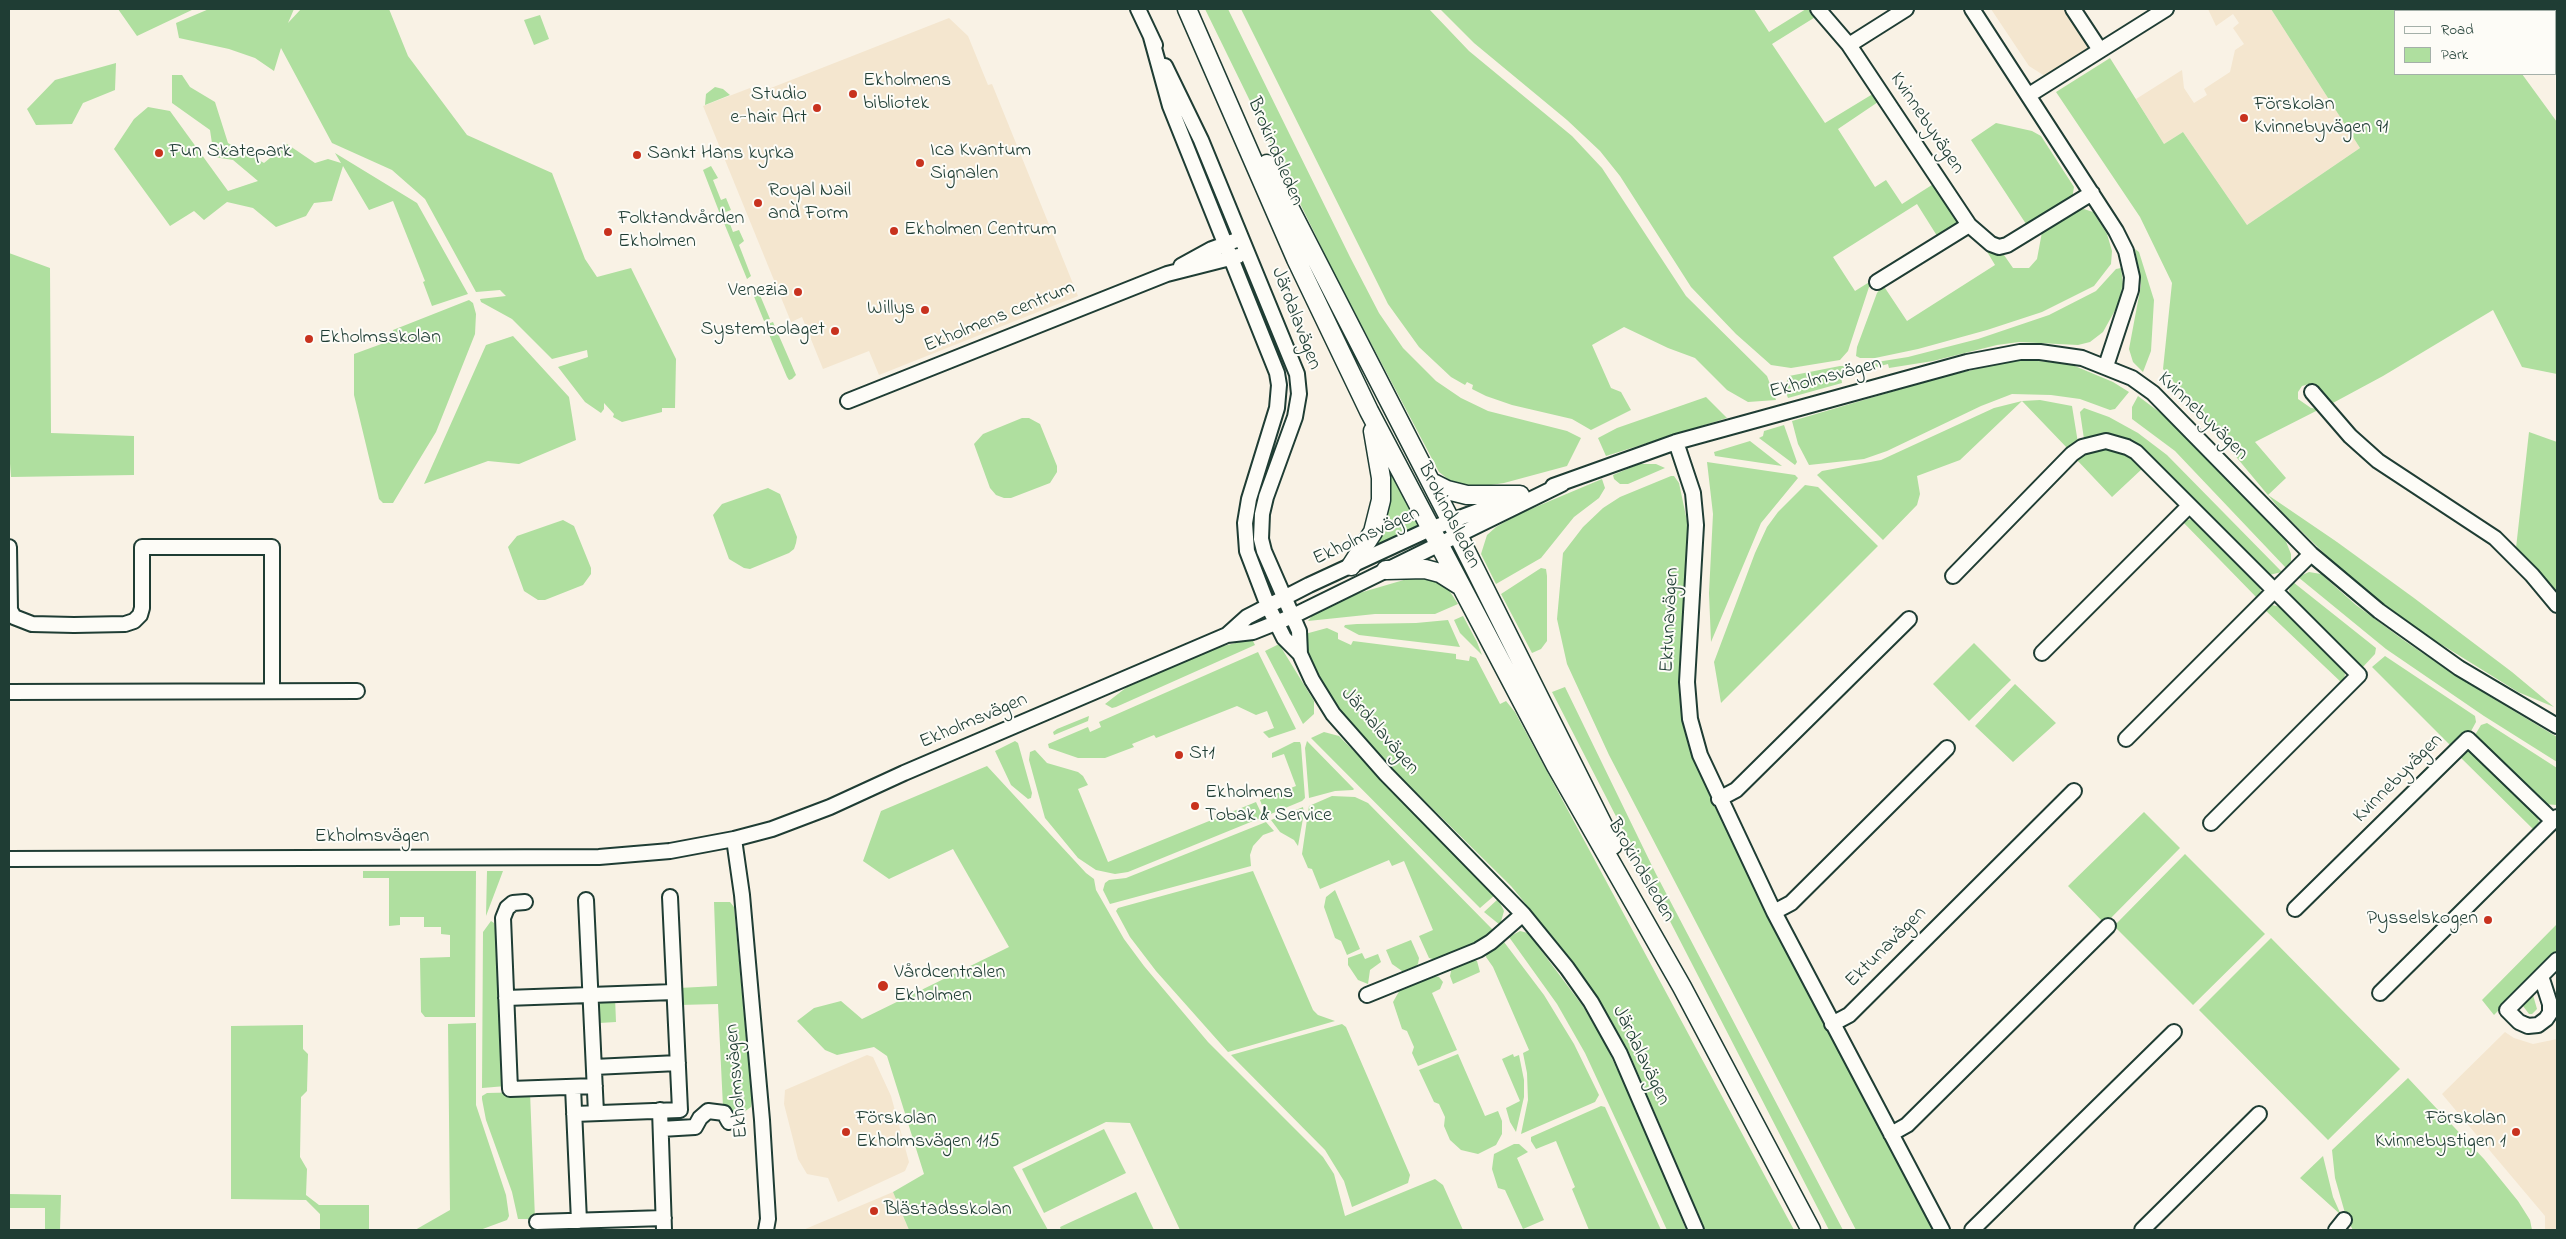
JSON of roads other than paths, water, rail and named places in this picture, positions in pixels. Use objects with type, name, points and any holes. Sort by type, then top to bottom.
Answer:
[{"type":"main road","name":"Brokindsleden","points":[[1188,9],[1296,259],[1369,411],[1556,766],[1682,987]]},
{"type":"main road","name":"Brokindsleden","points":[[1206,49],[1455,528],[1682,987],[1811,1230]]},
{"type":"main road","points":[[1352,566],[1373,532],[1381,500],[1379,458],[1369,411]]},
{"type":"main road","points":[[1431,482],[1447,490],[1467,495],[1520,495]]},
{"type":"main road","points":[[1386,570],[1426,569],[1440,573],[1459,585]]},
{"type":"street","name":"Järdalavägen","points":[[1138,9],[1183,102],[1294,364],[1298,383],[1296,417],[1266,497],[1261,528],[1264,551],[1300,631],[1300,654]]},
{"type":"street","name":"Kvinnebyvägen","points":[[1818,9],[1849,45],[1969,226],[1991,244],[1999,247],[2007,246],[2092,193]]},
{"type":"street","points":[[1849,45],[1906,9]]},
{"type":"street","points":[[1972,9],[2092,193],[2126,251],[2132,277],[2128,304],[2106,366]]},
{"type":"street","points":[[2073,9],[2100,50]]},
{"type":"street","points":[[2029,95],[2166,9]]},
{"type":"street","name":"Järdalavägen","points":[[1151,37],[1170,106],[1270,351],[1280,385],[1277,408],[1249,499],[1245,523],[1247,551],[1268,606],[1284,638],[1300,654],[1312,680],[1333,714],[1386,774],[1523,914],[1581,988],[1620,1054],[1696,1230]]},
{"type":"street","points":[[1877,282],[1969,226]]},
{"type":"street","name":"Ekholmens centrum","points":[[848,401],[1167,274],[1225,244],[1242,238]]},
{"type":"street","name":"Ekholmens centrum","points":[[1167,274],[1248,253]]},
{"type":"street","name":"Ekholmsvägen","points":[[1227,635],[1247,617],[1268,606],[1430,529],[1455,528],[1562,484],[1676,442],[1751,420],[1996,355],[2027,352],[2061,354],[2106,366]]},
{"type":"street","name":"Kvinnebyvägen","points":[[2106,366],[2132,378],[2172,410],[2311,554],[2372,606],[2459,668],[2557,726]]},
{"type":"street","points":[[2312,392],[2350,436],[2378,461],[2495,538],[2532,575],[2557,605]]},
{"type":"street","name":"Ektunavägen","points":[[1676,442],[1691,487],[1696,525],[1687,682],[1690,719],[1700,755],[1719,799],[1774,912],[1942,1230]]},
{"type":"street","points":[[1953,576],[2072,454],[2094,442],[2117,443],[2136,452],[2359,675],[2211,823]]},
{"type":"street","name":"Ekholmsvägen","points":[[9,859],[599,857],[670,851],[734,839],[772,829],[830,807],[904,773],[1227,635],[1253,632],[1293,616],[1438,545],[1455,528],[1520,495],[1562,484]]},
{"type":"street","points":[[2042,653],[2189,506]]},
{"type":"street","points":[[9,547],[10,610],[14,618],[32,624],[74,625],[125,624],[134,621],[140,615],[142,608],[142,547],[272,547],[272,690]]},
{"type":"street","points":[[2126,739],[2311,554]]},
{"type":"street","points":[[1719,799],[1736,790],[1909,619]]},
{"type":"street","points":[[9,692],[357,690]]},
{"type":"street","name":"Kvinnebyvägen","points":[[2295,909],[2468,739],[2555,819],[2380,993]]},
{"type":"street","points":[[1774,912],[1791,903],[1947,748]]},
{"type":"street","name":"Ektunavägen","points":[[1832,1024],[1849,1015],[2074,792]]},
{"type":"street","name":"Ekholmsvägen","points":[[734,839],[742,894],[762,1120],[768,1218],[766,1230]]},
{"type":"street","points":[[574,1114],[680,1110],[670,897]]},
{"type":"street","points":[[586,900],[596,1113]]},
{"type":"street","points":[[525,902],[513,903],[507,908],[503,918],[510,1089],[595,1086]]},
{"type":"street","points":[[1367,995],[1478,950],[1491,942],[1523,914]]},
{"type":"street","points":[[1891,1134],[1908,1125],[2108,926]]},
{"type":"street","points":[[2541,976],[2557,960]]},
{"type":"street","points":[[506,998],[674,992]]},
{"type":"street","points":[[1972,1230],[2174,1032]]},
{"type":"street","points":[[594,1067],[678,1063]]},
{"type":"street","points":[[573,1087],[579,1221]]},
{"type":"street","points":[[536,1222],[579,1221],[664,1224],[660,1110]]},
{"type":"street","name":"Ekholmsvägen","points":[[661,1130],[695,1127],[700,1118],[708,1111],[724,1113],[729,1122]]},
{"type":"street","points":[[2142,1230],[2259,1114]]},
{"type":"place","name":"Ekholmens bibliotek","points":[[853,94]]},
{"type":"place","name":"Studio e-hair Art","points":[[817,108]]},
{"type":"place","name":"Förskolan Kvinnebyvägen 91","points":[[2244,118]]},
{"type":"place","name":"Fun Skatepark","points":[[159,153]]},
{"type":"place","name":"Sankt Hans kyrka","points":[[637,155]]},
{"type":"place","name":"Ica Kvantum Signalen","points":[[920,163]]},
{"type":"place","name":"Royal Nail and Form","points":[[758,203]]},
{"type":"place","name":"Ekholmen Centrum","points":[[894,231]]},
{"type":"place","name":"Folktandvården Ekholmen","points":[[608,232]]},
{"type":"place","name":"Venezia","points":[[798,292]]},
{"type":"place","name":"Willys","points":[[925,310]]},
{"type":"place","name":"Systembolaget","points":[[835,331]]},
{"type":"place","name":"Ekholmsskolan","points":[[309,339]]},
{"type":"place","name":"St1","points":[[1179,755]]},
{"type":"place","name":"Ekholmens Tobak & Service","points":[[1195,806]]},
{"type":"place","name":"Pysselskogen","points":[[2488,920]]},
{"type":"place","name":"Vårdcentralen Ekholmen","points":[[883,986]]},
{"type":"place","name":"Förskolan Ekholmsvägen 115","points":[[846,1132]]},
{"type":"place","name":"Förskolan Kvinnebystigen 1","points":[[2516,1132]]},
{"type":"place","name":"Blästadsskolan","points":[[874,1211]]}]
